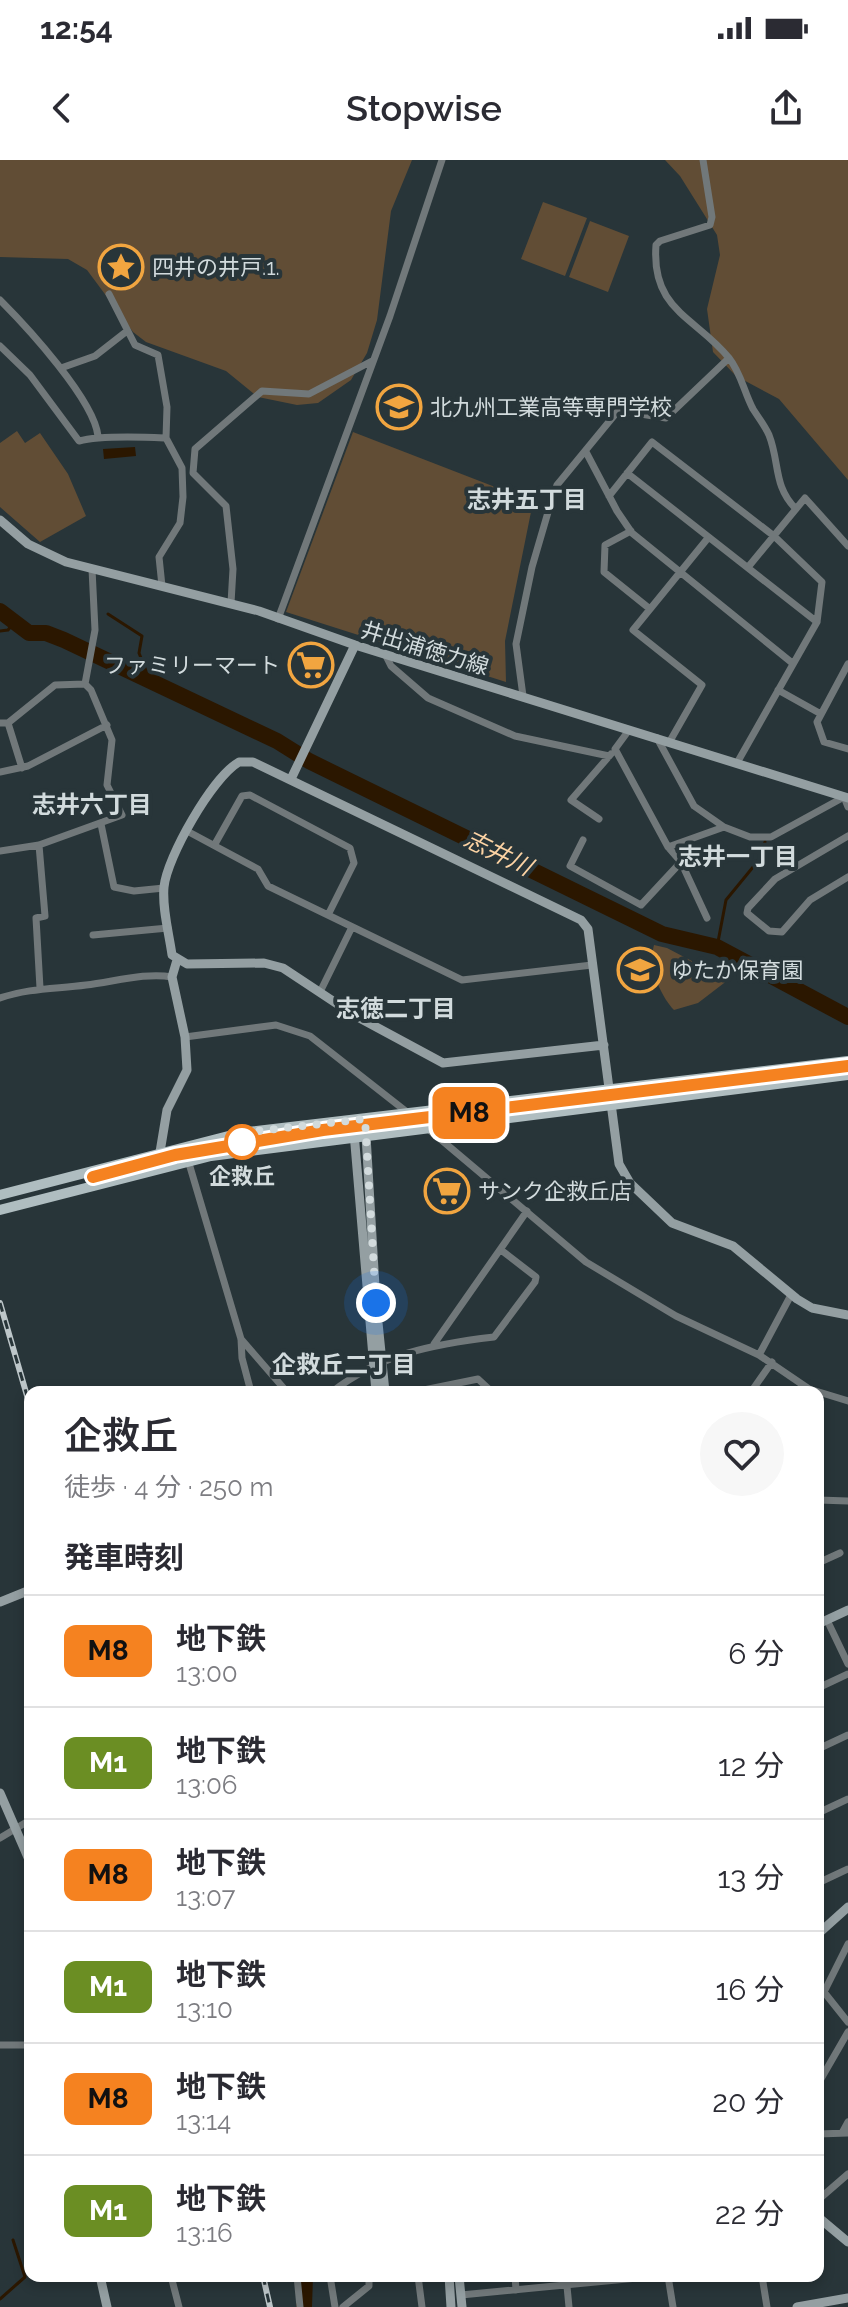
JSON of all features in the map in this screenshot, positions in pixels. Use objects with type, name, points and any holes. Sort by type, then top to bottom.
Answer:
[{"type":"main road","points":[[0,1195],[240,1133],[848,1061]]},
{"type":"main road","points":[[3,1209],[188,1160],[366,1134],[848,1075]]},
{"type":"street","points":[[278,619],[442,160]]},
{"type":"street","points":[[703,160],[712,202],[710,225],[660,241],[655,253],[667,302],[729,358],[769,435],[783,495],[796,509]]},
{"type":"street","points":[[109,294],[135,345],[158,355],[167,407],[166,438],[182,468],[180,523],[159,557],[162,586]]},
{"type":"street","points":[[0,300],[61,368],[96,422],[98,436]]},
{"type":"street","points":[[61,368],[95,356],[127,331]]},
{"type":"street","points":[[0,346],[30,375],[79,441],[98,436],[123,440],[166,438]]},
{"type":"street","points":[[523,696],[516,644],[532,567],[557,485],[622,406],[628,412],[666,418],[729,358]]},
{"type":"street","points":[[231,603],[233,569],[226,506],[193,473],[195,449],[262,391],[309,394],[372,361]]},
{"type":"street","points":[[609,496],[652,442],[774,536],[822,582],[817,622],[791,662],[737,763]]},
{"type":"street","points":[[586,452],[631,531],[791,662]]},
{"type":"street","points":[[627,473],[817,622]]},
{"type":"street","points":[[749,566],[805,498],[848,546]]},
{"type":"street","name":"井出浦徳力線","points":[[0,520],[28,544],[66,562],[231,603],[355,645],[846,797]]},
{"type":"street","points":[[631,531],[605,545],[604,572],[650,609]]},
{"type":"street","points":[[670,741],[702,685],[633,630],[708,538]]},
{"type":"street","points":[[0,851],[39,845],[122,815],[106,780],[112,740],[85,684],[95,630],[92,569]]},
{"type":"street","points":[[291,779],[355,645]]},
{"type":"street","points":[[385,654],[391,666],[428,698],[515,736],[612,752]]},
{"type":"street","points":[[848,664],[817,722],[824,742],[848,749]]},
{"type":"street","points":[[22,768],[4,723],[55,685],[85,684]]},
{"type":"street","points":[[778,690],[821,714]]},
{"type":"street","points":[[0,772],[22,768],[107,725]]},
{"type":"street","points":[[599,819],[571,800],[629,730]]},
{"type":"street","points":[[657,738],[694,806],[724,827],[750,837],[771,837],[846,797],[848,807]]},
{"type":"street","points":[[612,752],[668,847],[681,862],[707,918]]},
{"type":"street","points":[[604,1045],[443,1063],[274,965],[187,964],[177,960],[172,955],[164,888],[168,869],[187,831],[215,788],[239,762],[253,762],[581,920],[588,929],[604,1045],[609,1089],[612,1104],[619,1164],[630,1183],[672,1223],[733,1246],[791,1295],[812,1308],[848,1315]]},
{"type":"street","points":[[215,844],[242,796],[250,795],[350,848],[354,863],[328,915]]},
{"type":"street","points":[[101,824],[114,887],[134,891],[164,888]]},
{"type":"street","points":[[668,847],[724,827]]},
{"type":"street","points":[[187,831],[258,869],[268,886],[462,980],[592,965]]},
{"type":"street","points":[[848,836],[775,879],[748,908],[747,913],[769,931],[782,932],[810,900],[848,877]]},
{"type":"street","points":[[583,840],[570,866],[641,905],[681,862]]},
{"type":"street","points":[[39,845],[45,916],[36,918],[40,988]]},
{"type":"street","points":[[320,992],[352,927]]},
{"type":"street","points":[[93,935],[168,928]]},
{"type":"street","points":[[160,1152],[167,1110],[187,1070],[185,1037],[172,977],[177,960]]},
{"type":"street","points":[[0,998],[40,988],[85,986],[115,979],[172,977]]},
{"type":"street","points":[[185,1037],[268,1026],[290,1027],[331,1052],[426,1127],[586,1262],[676,1316],[772,1362],[805,1386]]},
{"type":"street","points":[[365,1119],[376,1386]]},
{"type":"street","points":[[353,1121],[377,1363],[383,1386]]},
{"type":"street","points":[[188,1160],[241,1339],[249,1386]]},
{"type":"street","points":[[434,1344],[527,1211]]},
{"type":"street","points":[[341,1386],[377,1363],[434,1344],[494,1337],[535,1282],[533,1274],[501,1250]]},
{"type":"street","points":[[759,1355],[791,1295]]},
{"type":"street","points":[[241,1339],[282,1386]]},
{"type":"street","points":[[755,1386],[772,1362]]},
{"type":"street","points":[[444,1386],[478,1379],[486,1386]]},
{"type":"street","points":[[824,1393],[847,1399],[848,1388]]},
{"type":"street","points":[[824,1500],[848,1501]]},
{"type":"street","points":[[824,1560],[840,1553]]},
{"type":"street","points":[[0,1602],[24,1592]]},
{"type":"street","points":[[824,1622],[848,1610]]},
{"type":"street","points":[[824,1624],[848,1664]]},
{"type":"street","points":[[824,1685],[848,1674]]},
{"type":"street","points":[[824,1746],[848,1735]]},
{"type":"street","points":[[1,1795],[24,1847]]},
{"type":"street","points":[[824,1810],[848,1799]]},
{"type":"street","points":[[0,1838],[24,1823]]},
{"type":"street","points":[[824,1880],[848,1869]]},
{"type":"street","points":[[824,1929],[848,1907]]},
{"type":"street","points":[[848,1944],[824,1992],[848,2022]]},
{"type":"street","points":[[824,2074],[848,2032]]},
{"type":"street","points":[[0,2045],[24,2045]]},
{"type":"street","points":[[824,2134],[845,2133],[848,2122]]},
{"type":"street","points":[[824,2195],[848,2174]]},
{"type":"street","points":[[824,2222],[848,2242]]},
{"type":"street","points":[[101,2282],[107,2307]]},
{"type":"street","points":[[173,2282],[179,2307]]},
{"type":"street","points":[[298,2282],[300,2307]]},
{"type":"street","points":[[331,2282],[335,2307]]},
{"type":"street","points":[[343,2307],[369,2286],[369,2282]]},
{"type":"street","points":[[419,2282],[422,2307]]},
{"type":"street","points":[[449,2282],[451,2307]]},
{"type":"street","points":[[460,2282],[462,2307]]},
{"type":"street","points":[[515,2282],[516,2290]]},
{"type":"street","points":[[566,2282],[569,2307]]},
{"type":"street","points":[[461,2295],[591,2282]]},
{"type":"street","points":[[669,2282],[673,2307]]},
{"type":"street","points":[[763,2282],[767,2307]]},
{"type":"street","points":[[797,2307],[848,2298]]},
{"type":"shaded area","points":[[0,160],[412,160],[391,211],[377,320],[367,353],[351,380],[318,403],[297,405],[258,397],[226,371],[146,342],[133,332],[87,270],[68,259],[0,257]]},
{"type":"shaded area","points":[[665,160],[848,160],[848,480],[779,399],[736,376],[713,352],[707,309],[720,255],[717,235],[680,176]]},
{"type":"shaded area","points":[[543,202],[587,218],[565,276],[521,259]]},
{"type":"shaded area","points":[[590,221],[629,236],[608,292],[569,277]]},
{"type":"shaded area","points":[[17,431],[25,443],[40,433],[68,474],[86,516],[40,542],[0,507],[0,443]]},
{"type":"shaded area","points":[[353,432],[526,499],[532,507],[505,641],[506,682],[286,612]]},
{"type":"shaded area","points":[[135,447],[136,456],[104,459],[103,449]]},
{"type":"shaded area","points":[[654,945],[667,948],[728,980],[698,1003],[674,1010],[656,980]]},
{"type":"waterway","name":"志井川","points":[[0,611],[29,633],[46,633],[64,640],[277,741],[309,761],[662,934],[717,947],[848,1017]]},
{"type":"waterway","name":"志井川","points":[[108,614],[142,636],[139,653],[150,681]]},
{"type":"waterway","name":"志井川","points":[[0,631],[8,630],[15,621]]},
{"type":"waterway","points":[[717,947],[726,900],[758,861],[765,842]]},
{"type":"waterway","points":[[13,2240],[24,2274]]},
{"type":"waterway","points":[[0,2299],[24,2278]]},
{"type":"waterway","points":[[304,2307],[305,2282]]},
{"type":"railway","points":[[93,1177],[175,1155],[323,1130],[848,1066]]},
{"type":"railway","points":[[0,1303],[24,1386]]},
{"type":"railway","points":[[264,2282],[270,2307]]},
{"type":"metro line","name":"M8","points":[[93,1177],[175,1155],[323,1130],[848,1066]]},
{"type":"place","name":"四井の井戸.1.","points":[[121,267]]},
{"type":"place","name":"北九州工業高等専門学校","points":[[399,407]]},
{"type":"place","name":"ファミリーマート","points":[[311,665]]},
{"type":"place","name":"ゆたか保育園","points":[[640,970]]},
{"type":"place","name":"企救丘","points":[[242,1142]]},
{"type":"place","name":"サンク企救丘店","points":[[447,1191]]},
{"type":"district","name":"志井五丁目","points":[[527,500]]},
{"type":"district","name":"志井六丁目","points":[[92,805]]},
{"type":"district","name":"志井一丁目","points":[[738,857]]},
{"type":"district","name":"志徳二丁目","points":[[396,1009]]},
{"type":"district","name":"企救丘二丁目","points":[[344,1365]]},
{"type":"route","points":[[242,1142],[240,1133],[365,1119],[376,1303]]}]
